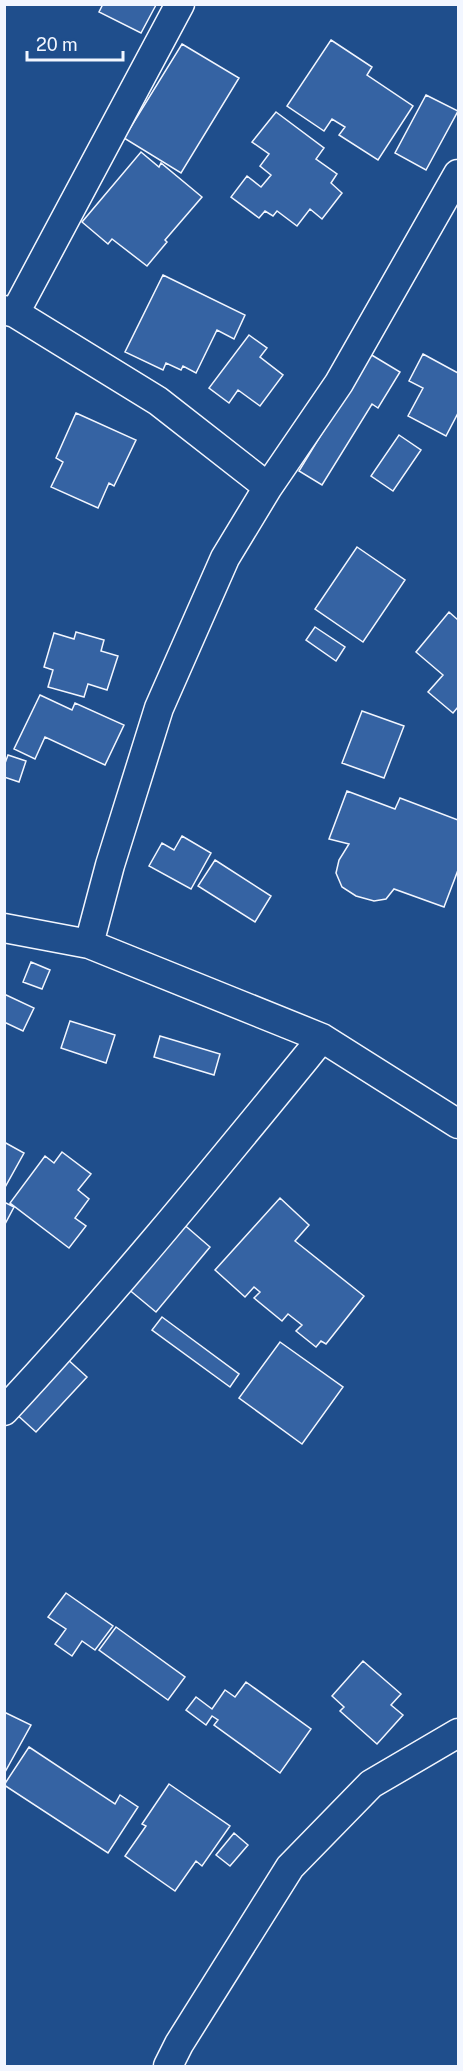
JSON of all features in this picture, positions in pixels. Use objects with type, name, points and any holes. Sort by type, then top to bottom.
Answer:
[{"type":"street","points":[[180,4],[10,311],[158,401],[268,487]]},
{"type":"street","points":[[88,944],[159,708],[225,558],[268,487],[339,383],[459,174]]},
{"type":"street","points":[[4,928],[88,944],[322,1038],[459,1124]]},
{"type":"street","points":[[4,1411],[53,1359],[322,1038]]},
{"type":"street","points":[[168,2067],[178,2044],[290,1867],[371,1784],[459,1733]]},
{"type":"building","points":[[103,4],[156,5],[141,33],[99,12]]},
{"type":"building","points":[[331,40],[372,67],[367,75],[413,106],[378,160],[339,135],[345,127],[332,119],[324,131],[287,106]]},
{"type":"building","points":[[182,44],[239,78],[181,173],[124,138]]},
{"type":"building","points":[[426,95],[458,111],[426,170],[395,153]]},
{"type":"building","points":[[276,112],[324,148],[316,159],[337,174],[331,183],[342,193],[322,219],[310,209],[297,226],[277,211],[273,216],[265,211],[259,218],[231,197],[247,176],[261,187],[271,175],[260,166],[269,154],[252,142]]},
{"type":"building","points":[[141,152],[159,167],[161,163],[202,197],[165,240],[167,242],[147,266],[112,239],[108,244],[82,222]]},
{"type":"building","points":[[163,275],[245,315],[234,339],[217,330],[196,373],[183,366],[181,370],[166,363],[163,370],[125,352]]},
{"type":"building","points":[[249,335],[267,348],[260,357],[283,375],[260,406],[238,390],[229,403],[209,388]]},
{"type":"building","points":[[370,354],[400,372],[378,408],[372,404],[322,485],[299,471]]},
{"type":"building","points":[[423,354],[458,373],[458,413],[446,436],[408,416],[423,388],[409,381]]},
{"type":"building","points":[[76,413],[136,440],[114,486],[109,483],[98,508],[51,487],[63,462],[56,458]]},
{"type":"building","points":[[399,435],[421,450],[393,491],[371,476]]},
{"type":"building","points":[[357,547],[405,580],[363,642],[315,609]]},
{"type":"building","points":[[449,612],[458,620],[458,707],[453,713],[428,692],[443,675],[416,652]]},
{"type":"building","points":[[315,627],[345,647],[336,661],[306,640]]},
{"type":"building","points":[[76,632],[104,640],[101,651],[118,656],[107,690],[88,684],[84,697],[48,687],[53,670],[44,667],[54,633],[74,639]]},
{"type":"building","points":[[40,695],[72,710],[75,703],[124,725],[105,765],[45,737],[35,759],[14,749]]},
{"type":"building","points":[[362,711],[404,726],[384,778],[342,763]]},
{"type":"building","points":[[8,755],[26,761],[19,782],[4,777],[4,766]]},
{"type":"building","points":[[347,791],[395,809],[400,798],[458,820],[458,870],[444,907],[394,889],[386,899],[374,901],[356,896],[342,887],[336,873],[339,860],[349,844],[329,839]]},
{"type":"building","points":[[182,836],[211,853],[191,889],[149,866],[162,843],[174,850]]},
{"type":"building","points":[[215,860],[271,896],[255,922],[198,886]]},
{"type":"building","points":[[31,962],[50,970],[42,989],[23,982]]},
{"type":"building","points":[[4,994],[34,1008],[23,1031],[4,1022]]},
{"type":"building","points":[[70,1021],[115,1035],[106,1063],[61,1048]]},
{"type":"building","points":[[160,1036],[220,1054],[214,1075],[154,1057]]},
{"type":"building","points":[[4,1142],[24,1153],[4,1189]]},
{"type":"building","points":[[62,1152],[91,1174],[78,1190],[89,1199],[75,1218],[86,1226],[69,1248],[10,1203],[45,1156],[54,1163]]},
{"type":"building","points":[[280,1198],[309,1225],[295,1241],[364,1296],[326,1344],[321,1341],[316,1347],[296,1331],[302,1325],[288,1314],[282,1321],[254,1298],[260,1292],[254,1287],[245,1297],[215,1270]]},
{"type":"building","points":[[4,1202],[14,1207],[4,1226]]},
{"type":"building","points":[[181,1222],[210,1247],[156,1312],[127,1288]]},
{"type":"building","points":[[162,1317],[239,1374],[230,1387],[152,1330]]},
{"type":"building","points":[[280,1342],[343,1387],[302,1444],[239,1398]]},
{"type":"building","points":[[65,1357],[87,1377],[36,1432],[14,1412]]},
{"type":"building","points":[[66,1593],[113,1626],[95,1650],[82,1641],[72,1656],[55,1644],[66,1629],[48,1617]]},
{"type":"building","points":[[116,1627],[185,1677],[168,1700],[99,1650]]},
{"type":"building","points":[[363,1661],[401,1694],[391,1705],[403,1715],[377,1744],[340,1711],[344,1707],[332,1696]]},
{"type":"building","points":[[246,1682],[311,1729],[280,1773],[214,1725],[218,1720],[212,1716],[206,1725],[186,1710],[196,1697],[212,1709],[225,1690],[235,1697]]},
{"type":"building","points":[[4,1712],[31,1725],[5,1772],[4,1772]]},
{"type":"building","points":[[29,1747],[115,1804],[120,1795],[138,1807],[108,1853],[4,1785]]},
{"type":"building","points":[[169,1784],[230,1826],[202,1866],[196,1861],[175,1891],[125,1856],[146,1826],[142,1824]]},
{"type":"building","points":[[234,1833],[248,1845],[230,1866],[216,1855]]}]
